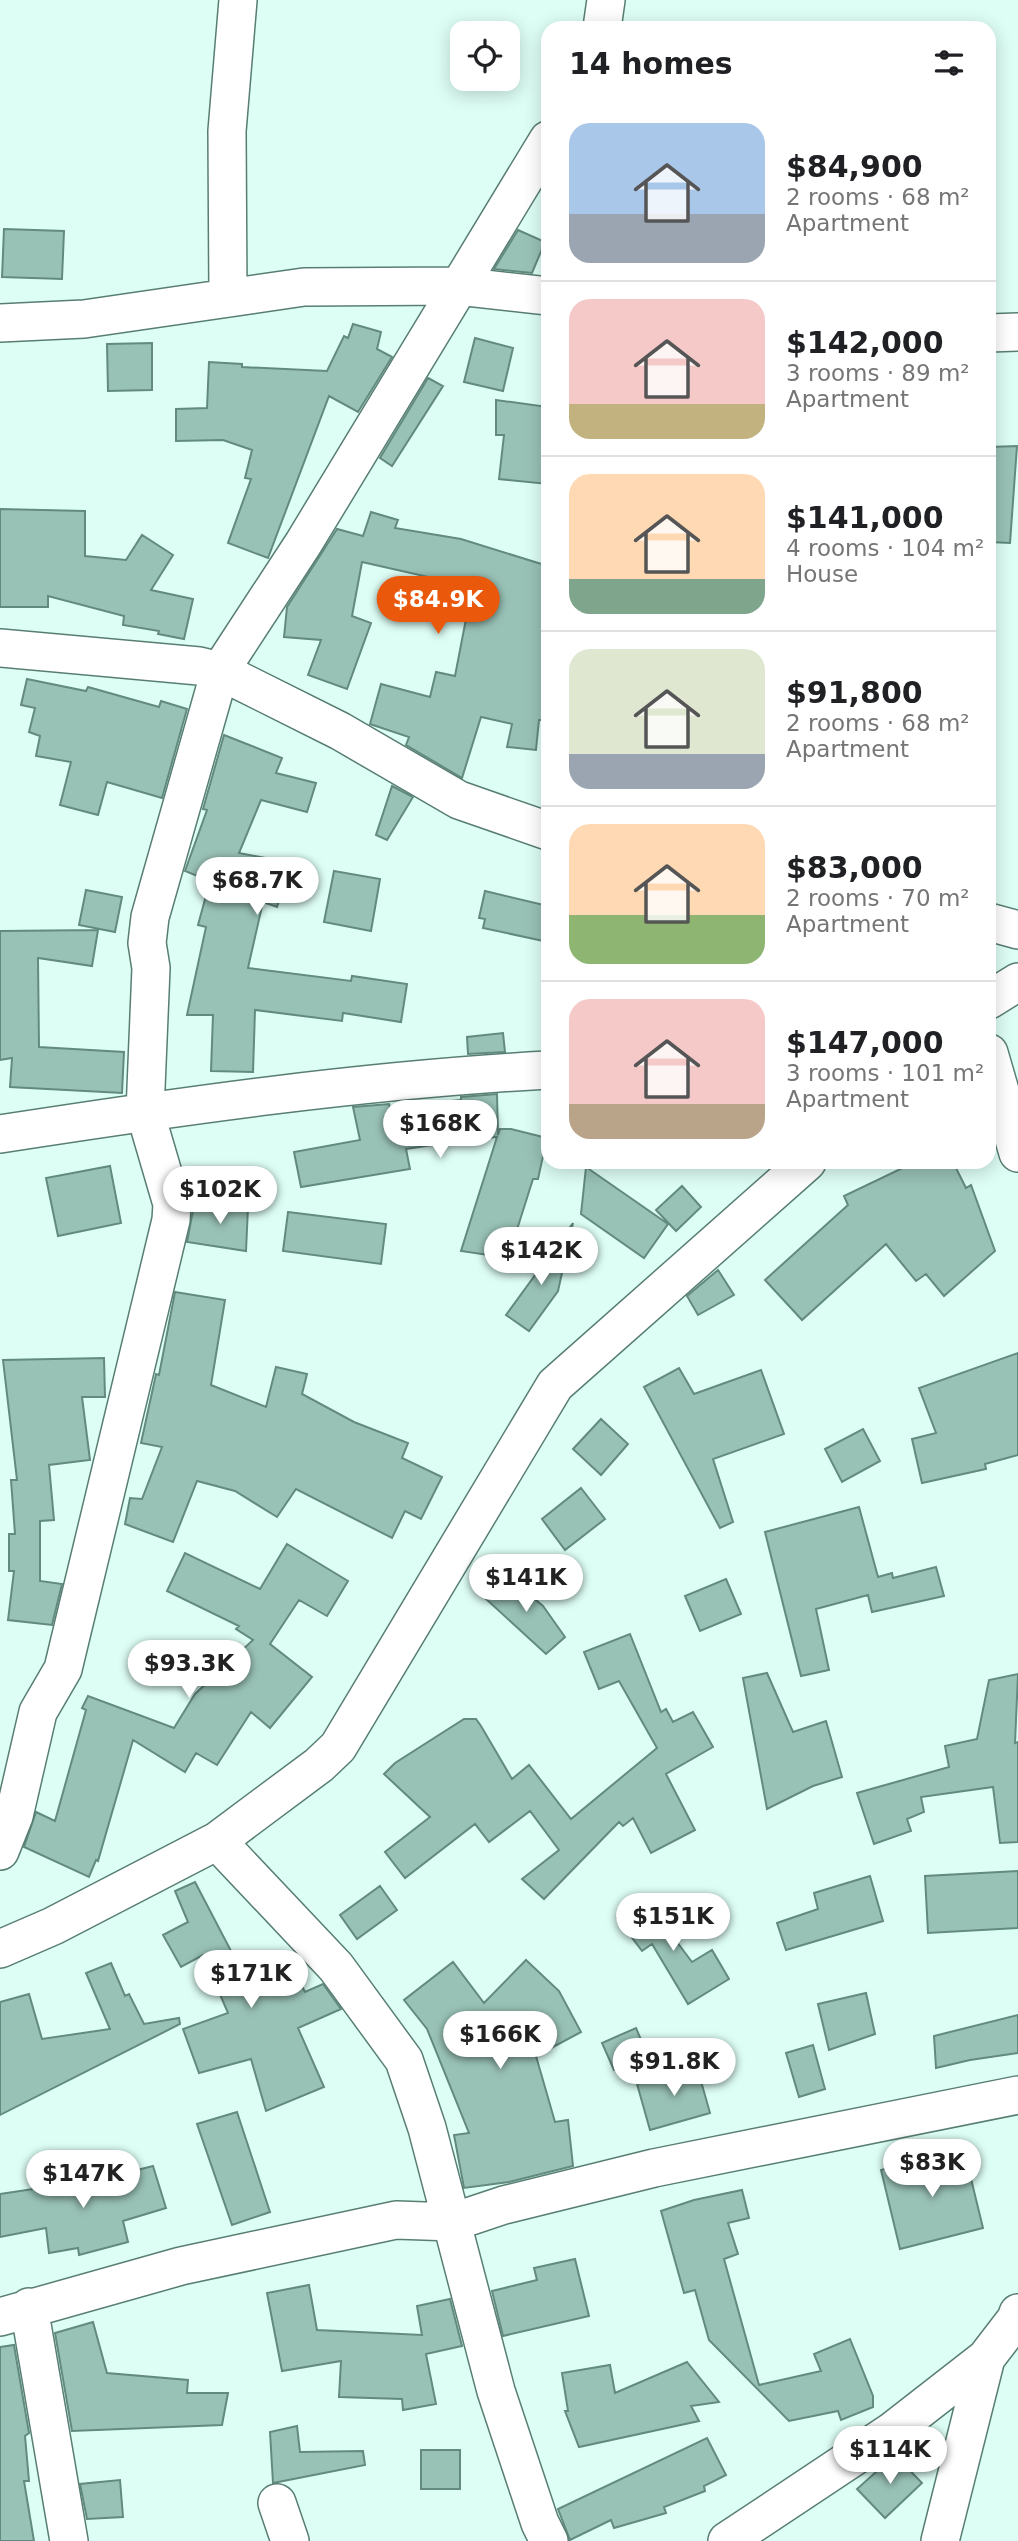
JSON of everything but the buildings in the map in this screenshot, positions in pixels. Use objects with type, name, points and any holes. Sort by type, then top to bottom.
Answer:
[{"type":"street","points":[[228,298],[227,131],[238,0]]},
{"type":"street","points":[[603,21],[606,0]]},
{"type":"street","points":[[0,1851],[14,1816],[38,1712],[63,1669],[168,1236],[172,1204],[145,1112],[150,968],[147,943],[150,917],[220,671],[303,544],[541,151]]},
{"type":"street","points":[[0,323],[84,319],[304,287],[457,286],[541,295]]},
{"type":"street","points":[[996,333],[1018,332]]},
{"type":"street","points":[[0,648],[199,666],[220,671],[340,731],[459,800],[541,829]]},
{"type":"street","points":[[996,924],[1018,930]]},
{"type":"street","points":[[996,996],[1018,982]]},
{"type":"street","points":[[0,1134],[145,1112],[461,1074],[541,1070]]},
{"type":"street","points":[[996,1077],[1018,1153]]},
{"type":"street","points":[[0,1949],[53,1926],[217,1841],[320,1765],[338,1747],[555,1385],[799,1169]]},
{"type":"street","points":[[217,1841],[336,1967],[404,2060],[427,2128],[496,2391],[540,2523],[549,2541]]},
{"type":"street","points":[[69,2541],[15,2312],[181,2266],[396,2220],[453,2222],[504,2204],[654,2168],[1018,2095]]},
{"type":"street","points":[[727,2541],[891,2432],[986,2358],[1018,2313]]},
{"type":"street","points":[[940,2541],[986,2358]]},
{"type":"street","points":[[277,2503],[290,2541]]}]
